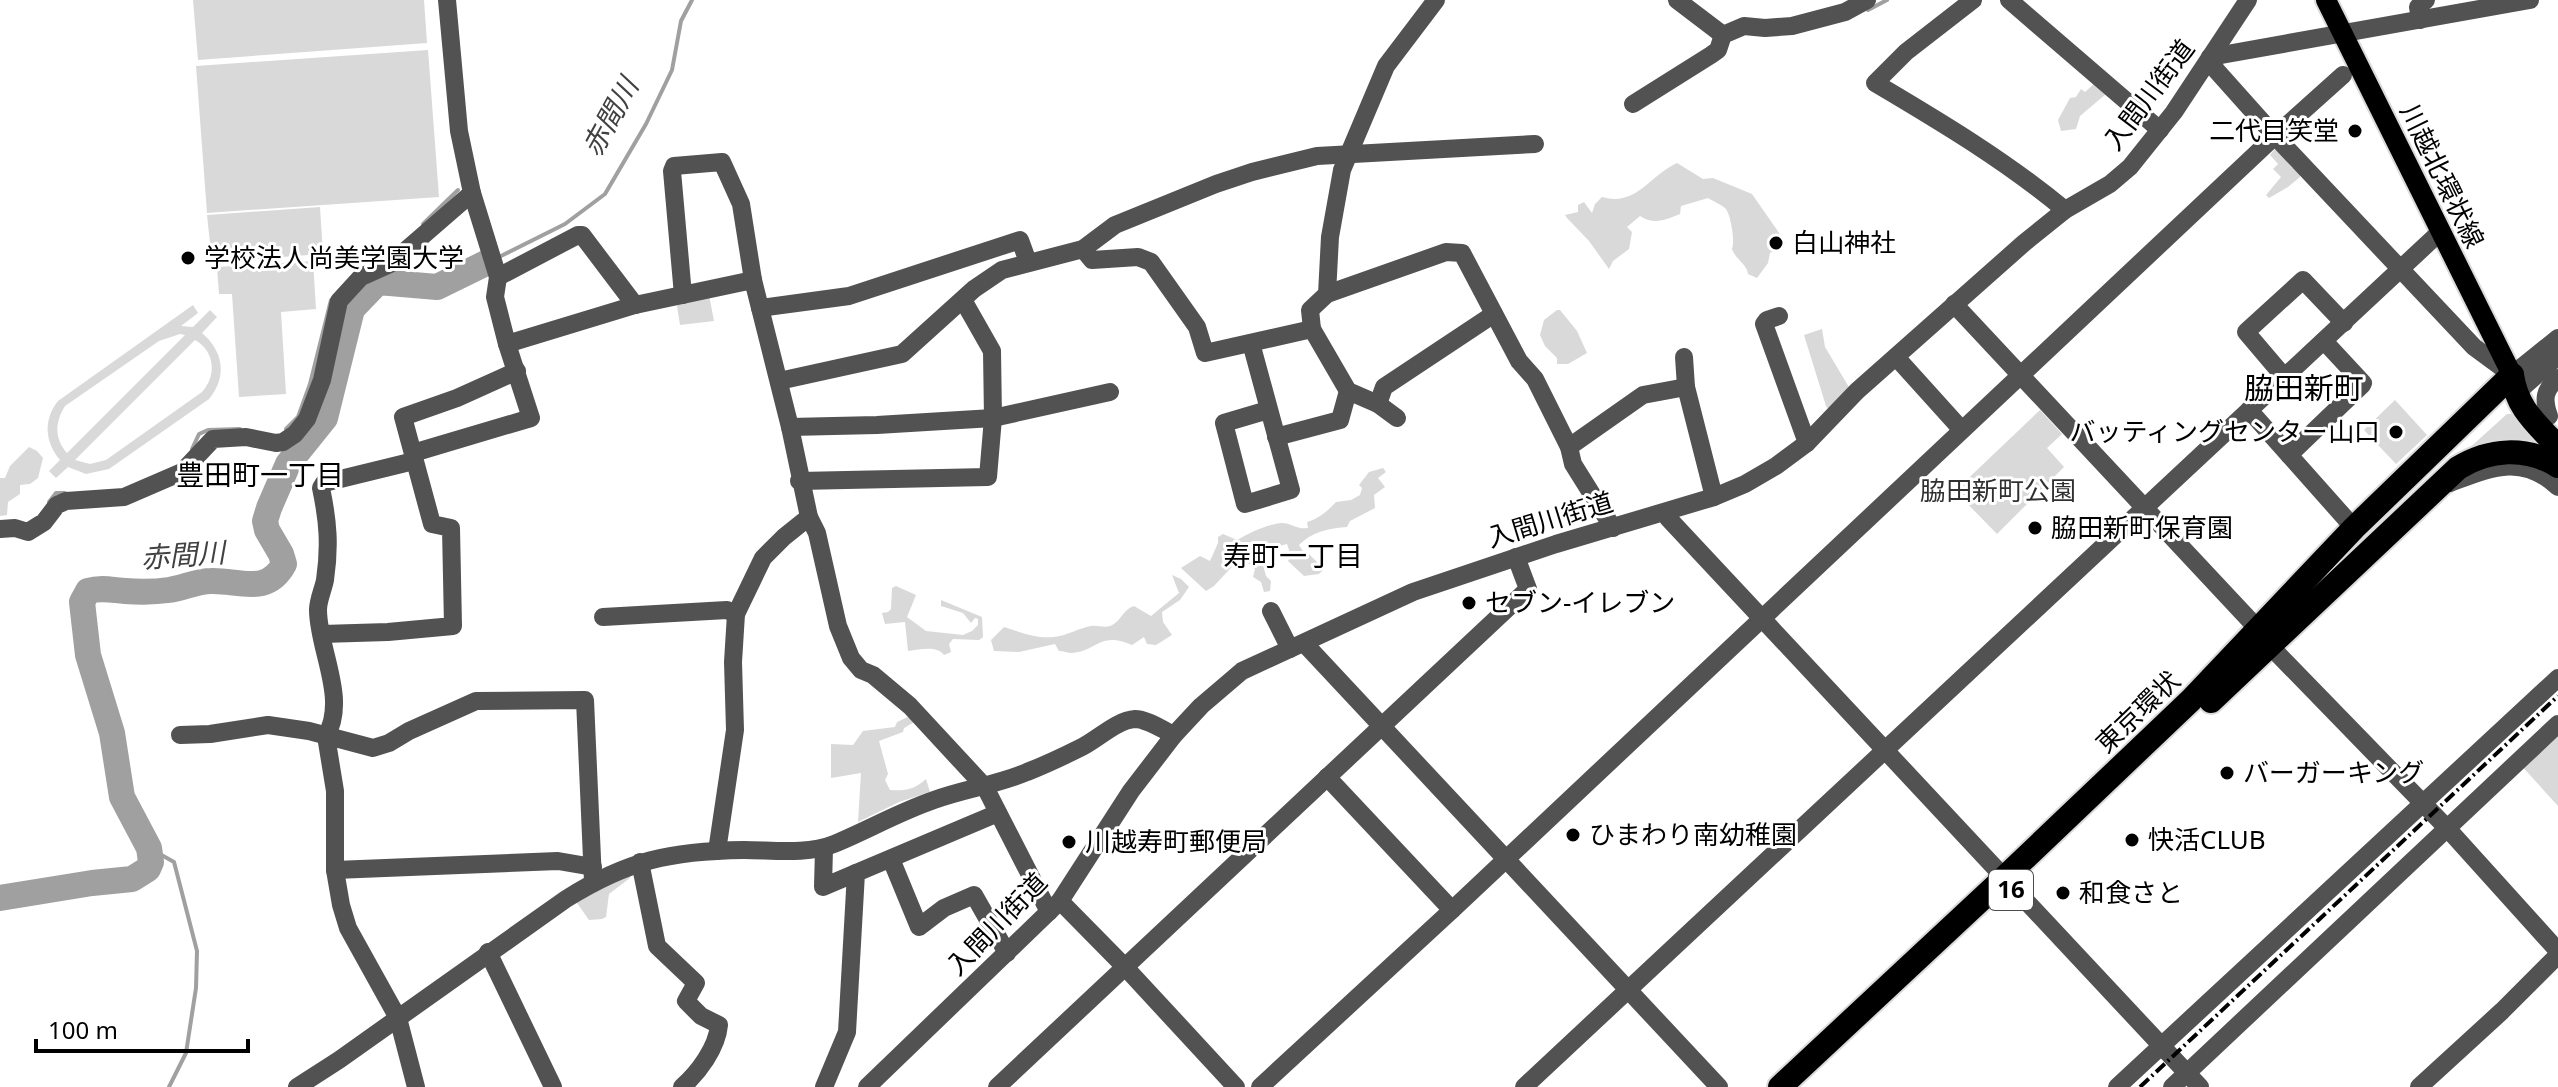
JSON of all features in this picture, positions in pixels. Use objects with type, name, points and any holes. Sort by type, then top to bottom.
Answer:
[{"type":"highway","points":[[2517,385],[2554,421]]},
{"type":"highway","points":[[2517,385],[2527,413],[2558,447]]},
{"type":"highway","name":"東京環状","points":[[2220,692],[2354,528],[2517,385]]},
{"type":"highway","name":"東京環状","points":[[1780,1087],[2008,884],[2128,783],[2220,692],[2324,577],[2517,385]]},
{"type":"highway","name":"東京環状","points":[[1801,1087],[2191,700],[2458,468],[2470,460],[2510,452],[2537,456],[2558,466]]},
{"type":"main road","name":"川越北環状線","points":[[2326,0],[2517,385]]},
{"type":"street","points":[[416,1087],[398,1018],[348,928],[335,870],[336,801],[326,736],[333,725],[334,712],[318,610],[325,577],[329,527],[321,488],[324,483],[531,418],[495,297],[498,277],[472,193],[459,131],[447,0]]},
{"type":"street","points":[[1327,294],[1330,237],[1342,170],[1386,66],[1436,0]]},
{"type":"street","points":[[1677,0],[1723,35]]},
{"type":"street","points":[[1633,104],[1718,50],[1723,35],[1744,26],[1765,28],[1806,22],[1845,12],[1867,0]]},
{"type":"street","points":[[1973,0],[1906,52],[1875,83],[1952,128],[2027,178],[2065,210]]},
{"type":"street","points":[[2009,0],[2160,130]]},
{"type":"street","name":"入間川街道","points":[[867,1087],[1054,907],[1131,791],[1174,735],[1215,693],[1242,671],[1413,592],[1516,557],[1666,513],[1714,497],[1759,477],[1807,443],[1854,394],[2065,210],[2130,167],[2160,130],[2248,0]]},
{"type":"street","points":[[2420,20],[2418,7],[2426,0]]},
{"type":"street","points":[[2517,385],[2474,347],[2400,270],[2216,70],[2210,57],[2530,0]]},
{"type":"street","points":[[1260,1087],[2343,75]]},
{"type":"street","points":[[779,381],[902,354],[1002,270],[1083,249],[1115,225],[1216,184],[1317,156],[1535,144]]},
{"type":"street","points":[[683,295],[672,171],[674,166],[722,162],[741,204],[753,280],[790,427],[799,481],[817,533],[838,626],[851,658],[861,670],[873,675],[910,706],[985,787],[1054,907],[1125,967],[1236,1087]]},
{"type":"street","points":[[0,529],[15,528],[28,532],[44,522],[57,505],[66,501],[124,497],[182,472],[213,439],[246,437],[276,443],[295,434],[307,419],[322,380],[339,301],[361,277],[390,264],[472,193]]},
{"type":"street","points":[[1524,1087],[2440,232]]},
{"type":"street","points":[[498,277],[582,235],[635,305]]},
{"type":"street","points":[[760,308],[849,296],[1020,240],[1028,262]]},
{"type":"street","points":[[1083,249],[1092,260],[1138,257],[1151,262],[1197,327],[1205,353],[1312,329]]},
{"type":"street","points":[[1397,418],[1378,404],[1348,391],[1312,329],[1310,310],[1327,294],[1446,252],[1462,253],[1519,361],[1535,379],[1569,447],[1573,464],[1613,528]]},
{"type":"street","points":[[507,344],[635,305],[753,280]]},
{"type":"street","points":[[2285,378],[2246,335],[2257,322],[2303,280],[2344,323]]},
{"type":"street","points":[[799,481],[988,477],[993,418],[992,351],[963,300]]},
{"type":"street","points":[[1954,304],[2264,638],[2447,828],[2558,953],[2502,1011],[2419,1087]]},
{"type":"street","points":[[1378,404],[1384,387],[1494,314]]},
{"type":"street","points":[[1779,316],[1764,324],[1807,443]]},
{"type":"street","points":[[2517,385],[2558,338]]},
{"type":"street","points":[[2289,455],[2362,385],[2324,341]]},
{"type":"street","points":[[1251,343],[1291,490],[1245,504],[1224,423],[1268,410]]},
{"type":"street","points":[[2517,385],[2558,356]]},
{"type":"street","points":[[1684,357],[1686,387],[1714,497]]},
{"type":"street","points":[[1896,357],[1961,429]]},
{"type":"street","points":[[322,634],[453,626],[451,528],[432,524],[403,417],[457,398],[517,371]]},
{"type":"street","points":[[2554,421],[2545,406],[2545,393],[2558,378]]},
{"type":"street","points":[[1569,447],[1643,395],[1686,387]]},
{"type":"street","points":[[1276,437],[1340,420],[1348,391]]},
{"type":"street","points":[[790,427],[993,418],[1110,392]]},
{"type":"street","points":[[2249,410],[2354,528]]},
{"type":"street","points":[[2438,487],[2501,465],[2531,469],[2558,487]]},
{"type":"street","points":[[1666,513],[2200,1087]]},
{"type":"street","points":[[717,851],[735,730],[733,662],[736,614],[763,558],[809,517]]},
{"type":"street","points":[[997,1087],[1528,589],[1516,557]]},
{"type":"street","points":[[603,617],[727,610],[736,614]]},
{"type":"street","points":[[1271,611],[1297,646],[1382,727],[1719,1087]]},
{"type":"street","points":[[2117,1087],[2558,678]]},
{"type":"street","points":[[180,735],[268,725],[309,731],[373,748],[476,701],[585,700],[593,874]]},
{"type":"street","points":[[297,1087],[398,1018],[593,874],[672,855],[824,848],[937,798],[1026,773],[1079,749],[1132,719],[1139,719],[1174,735]]},
{"type":"street","points":[[2172,1087],[2558,724]]},
{"type":"street","points":[[1327,777],[1452,910]]},
{"type":"street","points":[[824,848],[823,887],[998,813]]},
{"type":"street","points":[[891,859],[919,927],[944,908],[974,895],[1007,953]]},
{"type":"street","points":[[335,870],[558,861],[593,874]]},
{"type":"street","points":[[640,862],[657,946],[696,983],[686,1001],[701,1016],[719,1025],[710,1051],[692,1079],[682,1087]]},
{"type":"street","points":[[824,1087],[847,1032],[856,873]]},
{"type":"street","points":[[488,952],[553,1087]]},
{"type":"green space","points":[[193,0],[424,0],[427,43],[198,60]]},
{"type":"green space","points":[[428,50],[439,197],[207,213],[196,66]]},
{"type":"green space","points":[[2094,84],[2106,94],[2080,116],[2076,129],[2061,131],[2058,120],[2070,98]]},
{"type":"green space","points":[[2274,150],[2280,150],[2292,168],[2300,172],[2300,177],[2269,198],[2266,195],[2281,177],[2273,169],[2278,164],[2270,155]]},
{"type":"green space","points":[[1677,163],[1703,179],[1713,178],[1752,194],[1786,243],[1770,253],[1768,263],[1757,278],[1748,274],[1732,249],[1732,229],[1726,209],[1708,198],[1681,206],[1680,214],[1665,220],[1655,221],[1640,216],[1627,227],[1632,232],[1629,249],[1613,261],[1609,269],[1565,215],[1578,212],[1578,205],[1584,202],[1592,213],[1602,197],[1614,199],[1633,194]]},
{"type":"green space","points":[[320,207],[323,254],[212,262],[207,215]]},
{"type":"green space","points":[[313,261],[316,309],[281,312],[286,394],[239,397],[232,294],[219,294],[217,267]]},
{"type":"green space","points":[[709,295],[714,321],[680,325],[677,306],[680,301]]},
{"type":"green space","points":[[193,305],[198,313],[181,326],[193,327],[210,310],[217,317],[202,333],[215,348],[221,373],[209,399],[109,469],[86,474],[68,467],[56,478],[49,471],[60,460],[51,446],[48,431],[50,416],[58,401]],"holes":[[[185,335],[67,453],[57,430],[65,406],[159,341]],[[195,340],[207,351],[212,364],[210,379],[202,392],[106,460],[90,464],[75,460]]]},
{"type":"green space","points":[[1557,310],[1577,331],[1587,353],[1568,364],[1557,364],[1557,358],[1545,346],[1540,335],[1544,320]]},
{"type":"green space","points":[[1822,329],[1825,347],[1850,389],[1829,410],[1804,335]]},
{"type":"green space","name":"バッティングセンター山口","points":[[2395,400],[2427,435],[2396,464],[2364,430]]},
{"type":"green space","name":"脇田新町公園","points":[[2040,410],[2062,434],[2047,448],[2064,467],[1997,534],[1955,491]]},
{"type":"green space","points":[[2507,414],[2514,414],[2538,446],[2466,451]]},
{"type":"green space","points":[[29,447],[43,458],[38,478],[30,484],[20,485],[20,494],[8,502],[7,515],[0,516],[0,478],[5,478],[10,466]]},
{"type":"green space","points":[[1383,468],[1386,472],[1378,478],[1385,487],[1374,495],[1375,508],[1350,521],[1347,527],[1321,532],[1299,545],[1324,569],[1319,574],[1304,576],[1288,561],[1291,556],[1287,544],[1259,551],[1266,576],[1271,581],[1270,591],[1264,592],[1261,582],[1253,577],[1255,569],[1241,557],[1206,591],[1181,568],[1200,556],[1210,561],[1218,537],[1223,534],[1237,540],[1276,524],[1308,528],[1307,522],[1323,514],[1336,502],[1360,495],[1362,488],[1359,485],[1369,472]]},
{"type":"green space","points":[[1172,575],[1189,587],[1180,600],[1162,612],[1163,622],[1172,635],[1156,645],[1147,644],[1144,637],[1132,645],[1112,640],[1072,653],[1059,651],[1055,644],[1019,652],[994,651],[991,640],[1004,627],[1035,636],[1054,637],[1091,626],[1110,626],[1134,606],[1151,616],[1179,593]]},
{"type":"green space","points":[[896,586],[916,595],[907,617],[926,631],[963,635],[978,625],[978,619],[971,623],[963,613],[941,606],[941,600],[982,617],[983,637],[979,640],[953,639],[949,644],[951,652],[944,655],[932,649],[908,651],[905,622],[885,624],[882,613],[891,609],[892,588]]},
{"type":"green space","points":[[910,716],[916,721],[904,728],[903,732],[879,741],[888,774],[885,780],[890,790],[900,790],[913,788],[926,779],[930,792],[899,802],[858,822],[861,773],[831,778],[831,744],[853,745],[863,731],[895,727],[897,722]]},
{"type":"green space","points":[[2558,726],[2558,806],[2519,763]]},
{"type":"green space","points":[[630,874],[630,878],[609,894],[606,917],[589,920],[577,903],[578,899]]},
{"type":"waterway","name":"赤間川","points":[[501,256],[565,224],[605,194],[646,124],[672,70],[681,21],[692,0]]},
{"type":"waterway","points":[[1868,10],[1887,0]]},
{"type":"waterway","points":[[423,224],[458,190]]},
{"type":"waterway","points":[[369,264],[389,253]]},
{"type":"waterway","name":"赤間川","points":[[0,898],[132,879],[148,869],[151,862],[149,848],[122,797],[112,733],[88,655],[82,602],[88,591],[158,591],[211,581],[252,584],[269,580],[277,574],[284,564],[265,521],[288,464],[325,418],[352,309],[378,282],[437,287],[488,262]]},
{"type":"waterway","points":[[286,429],[298,417],[310,384],[331,300]]},
{"type":"waterway","points":[[192,449],[199,434],[208,430],[240,429]]},
{"type":"waterway","points":[[49,502],[56,493],[65,493]]},
{"type":"waterway","points":[[149,848],[174,862],[197,951],[196,988],[186,1053],[169,1087]]},
{"type":"railway","points":[[2140,1087],[2558,696]]},
{"type":"place","name":"二代目笑堂","points":[[2355,131]]},
{"type":"place","name":"白山神社","points":[[1776,243]]},
{"type":"place","name":"学校法人尚美学園大学","points":[[188,258]]},
{"type":"place","name":"バッティングセンター山口","points":[[2396,432]]},
{"type":"place","name":"脇田新町保育園","points":[[2035,528]]},
{"type":"place","name":"セブン-イレブン","points":[[1469,603]]},
{"type":"place","name":"バーガーキング","points":[[2227,773]]},
{"type":"place","name":"ひまわり南幼稚園","points":[[1573,835]]},
{"type":"place","name":"快活CLUB","points":[[2132,840]]},
{"type":"place","name":"川越寿町郵便局","points":[[1069,842]]},
{"type":"place","name":"和食さと","points":[[2063,893]]},
{"type":"district","name":"脇田新町","points":[[2304,389]]},
{"type":"district","name":"豊田町一丁目","points":[[260,475]]},
{"type":"district","name":"寿町一丁目","points":[[1293,556]]}]
